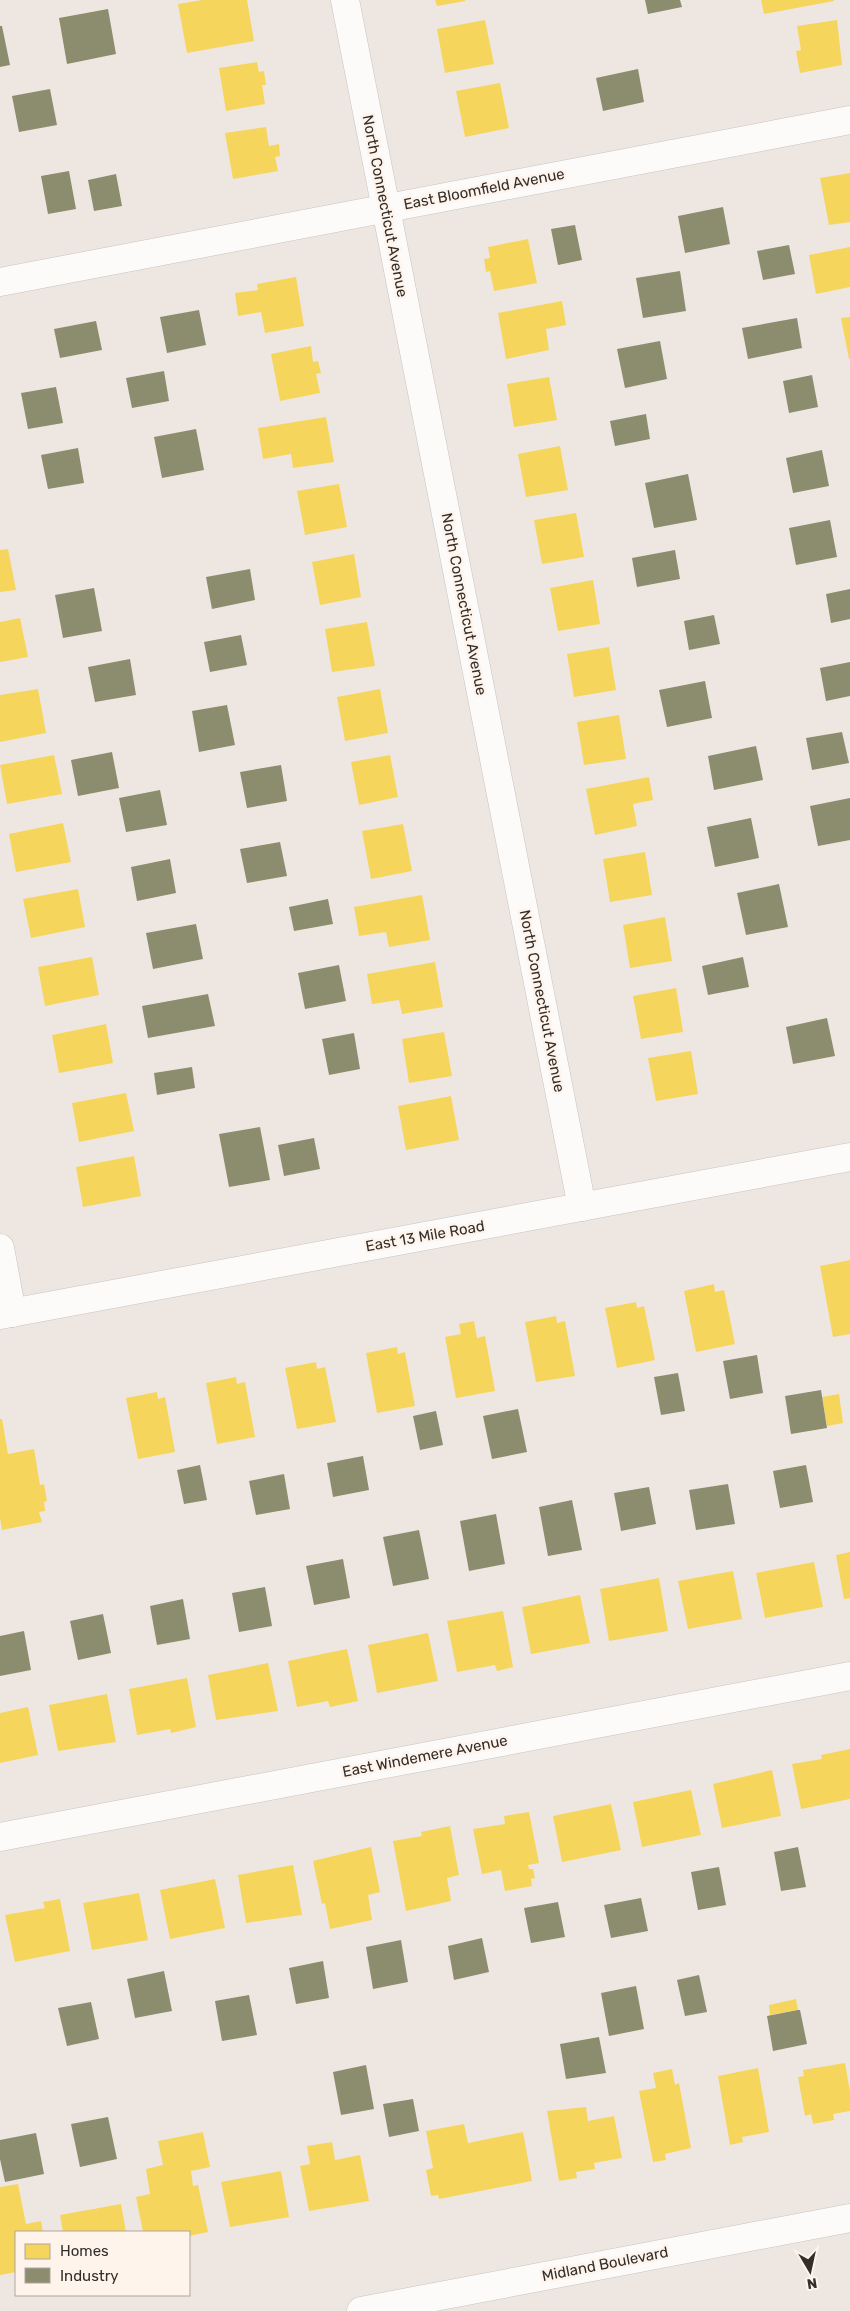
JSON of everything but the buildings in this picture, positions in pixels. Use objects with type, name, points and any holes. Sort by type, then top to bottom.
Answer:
[{"type":"street","name":"North Connecticut Avenue","points":[[345,0],[582,1208]]},
{"type":"street","name":"East Bloomfield Avenue","points":[[0,282],[850,120]]},
{"type":"street","name":"East 13 Mile Road","points":[[6,1314],[850,1157]]},
{"type":"street","points":[[0,1248],[6,1314]]},
{"type":"street","name":"East Windemere Avenue","points":[[0,1837],[850,1676]]},
{"type":"street","name":"Midland Boulevard","points":[[361,2311],[850,2218]]}]
